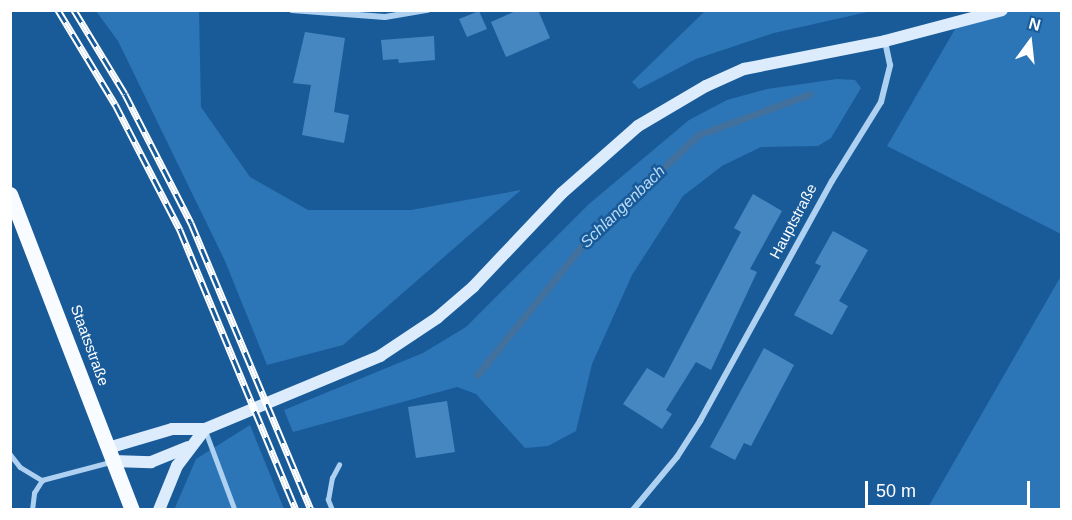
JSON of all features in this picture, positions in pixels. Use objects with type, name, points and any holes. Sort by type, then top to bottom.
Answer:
[{"type":"main road","name":"Staatsstraße","points":[[10,194],[132,510]]},
{"type":"street","points":[[292,10],[385,16],[427,10]]},
{"type":"street","points":[[111,455],[172,429],[205,429],[355,368],[418,332],[493,268],[562,193],[638,126],[672,103],[744,69],[885,41],[1002,10]]},
{"type":"street","name":"Hauptstraße","points":[[633,510],[677,457],[700,421],[837,172],[881,102],[890,65],[885,41]]},
{"type":"street","points":[[159,510],[169,481],[191,444],[205,429]]},
{"type":"street","points":[[111,455],[151,462],[191,444]]},
{"type":"lane","points":[[205,429],[235,510]]},
{"type":"lane","points":[[10,454],[20,467],[42,480]]},
{"type":"lane","points":[[32,510],[34,493],[42,480],[111,455]]},
{"type":"lane","points":[[332,510],[328,500],[332,478],[339,465]]},
{"type":"shaded area","points":[[706,10],[872,11],[774,33],[696,59],[639,89],[632,82]]},
{"type":"shaded area","points":[[96,11],[199,11],[201,107],[250,177],[308,210],[411,210],[521,190],[343,345],[267,365],[225,261],[118,41]]},
{"type":"shaded area","points":[[1002,11],[1061,11],[1061,234],[887,146],[958,24]]},
{"type":"shaded area","points":[[837,79],[855,80],[861,88],[831,138],[818,146],[761,147],[722,166],[683,196],[632,275],[592,364],[576,431],[548,446],[525,448],[476,394],[457,387],[293,432],[284,410],[423,353],[466,327],[589,204],[689,120],[727,100],[767,89]]},
{"type":"shaded area","points":[[1061,276],[1061,509],[927,509]]},
{"type":"shaded area","points":[[250,425],[284,509],[174,510],[196,459]]},
{"type":"building","points":[[518,10],[538,10],[550,38],[506,57],[491,22]]},
{"type":"building","points":[[479,11],[487,29],[467,37],[459,19]]},
{"type":"building","points":[[305,32],[345,38],[334,112],[349,115],[344,143],[302,135],[311,85],[293,83]]},
{"type":"building","points":[[434,36],[435,60],[399,63],[398,59],[383,60],[381,40]]},
{"type":"building","points":[[753,194],[782,211],[750,269],[757,272],[711,370],[696,362],[666,410],[672,414],[662,429],[623,404],[647,368],[664,378],[741,232],[734,228]]},
{"type":"building","points":[[833,231],[868,250],[839,301],[848,306],[832,335],[794,315],[821,266],[815,263]]},
{"type":"building","points":[[764,348],[794,365],[751,446],[744,443],[735,460],[710,447]]},
{"type":"building","points":[[447,401],[455,452],[416,458],[408,407]]},
{"type":"waterway","name":"Schlangenbach","points":[[477,375],[585,242],[698,135],[810,94]]},
{"type":"railway","points":[[58,10],[115,104],[180,230],[296,510]]},
{"type":"railway","points":[[74,10],[125,94],[191,223],[311,510]]}]
